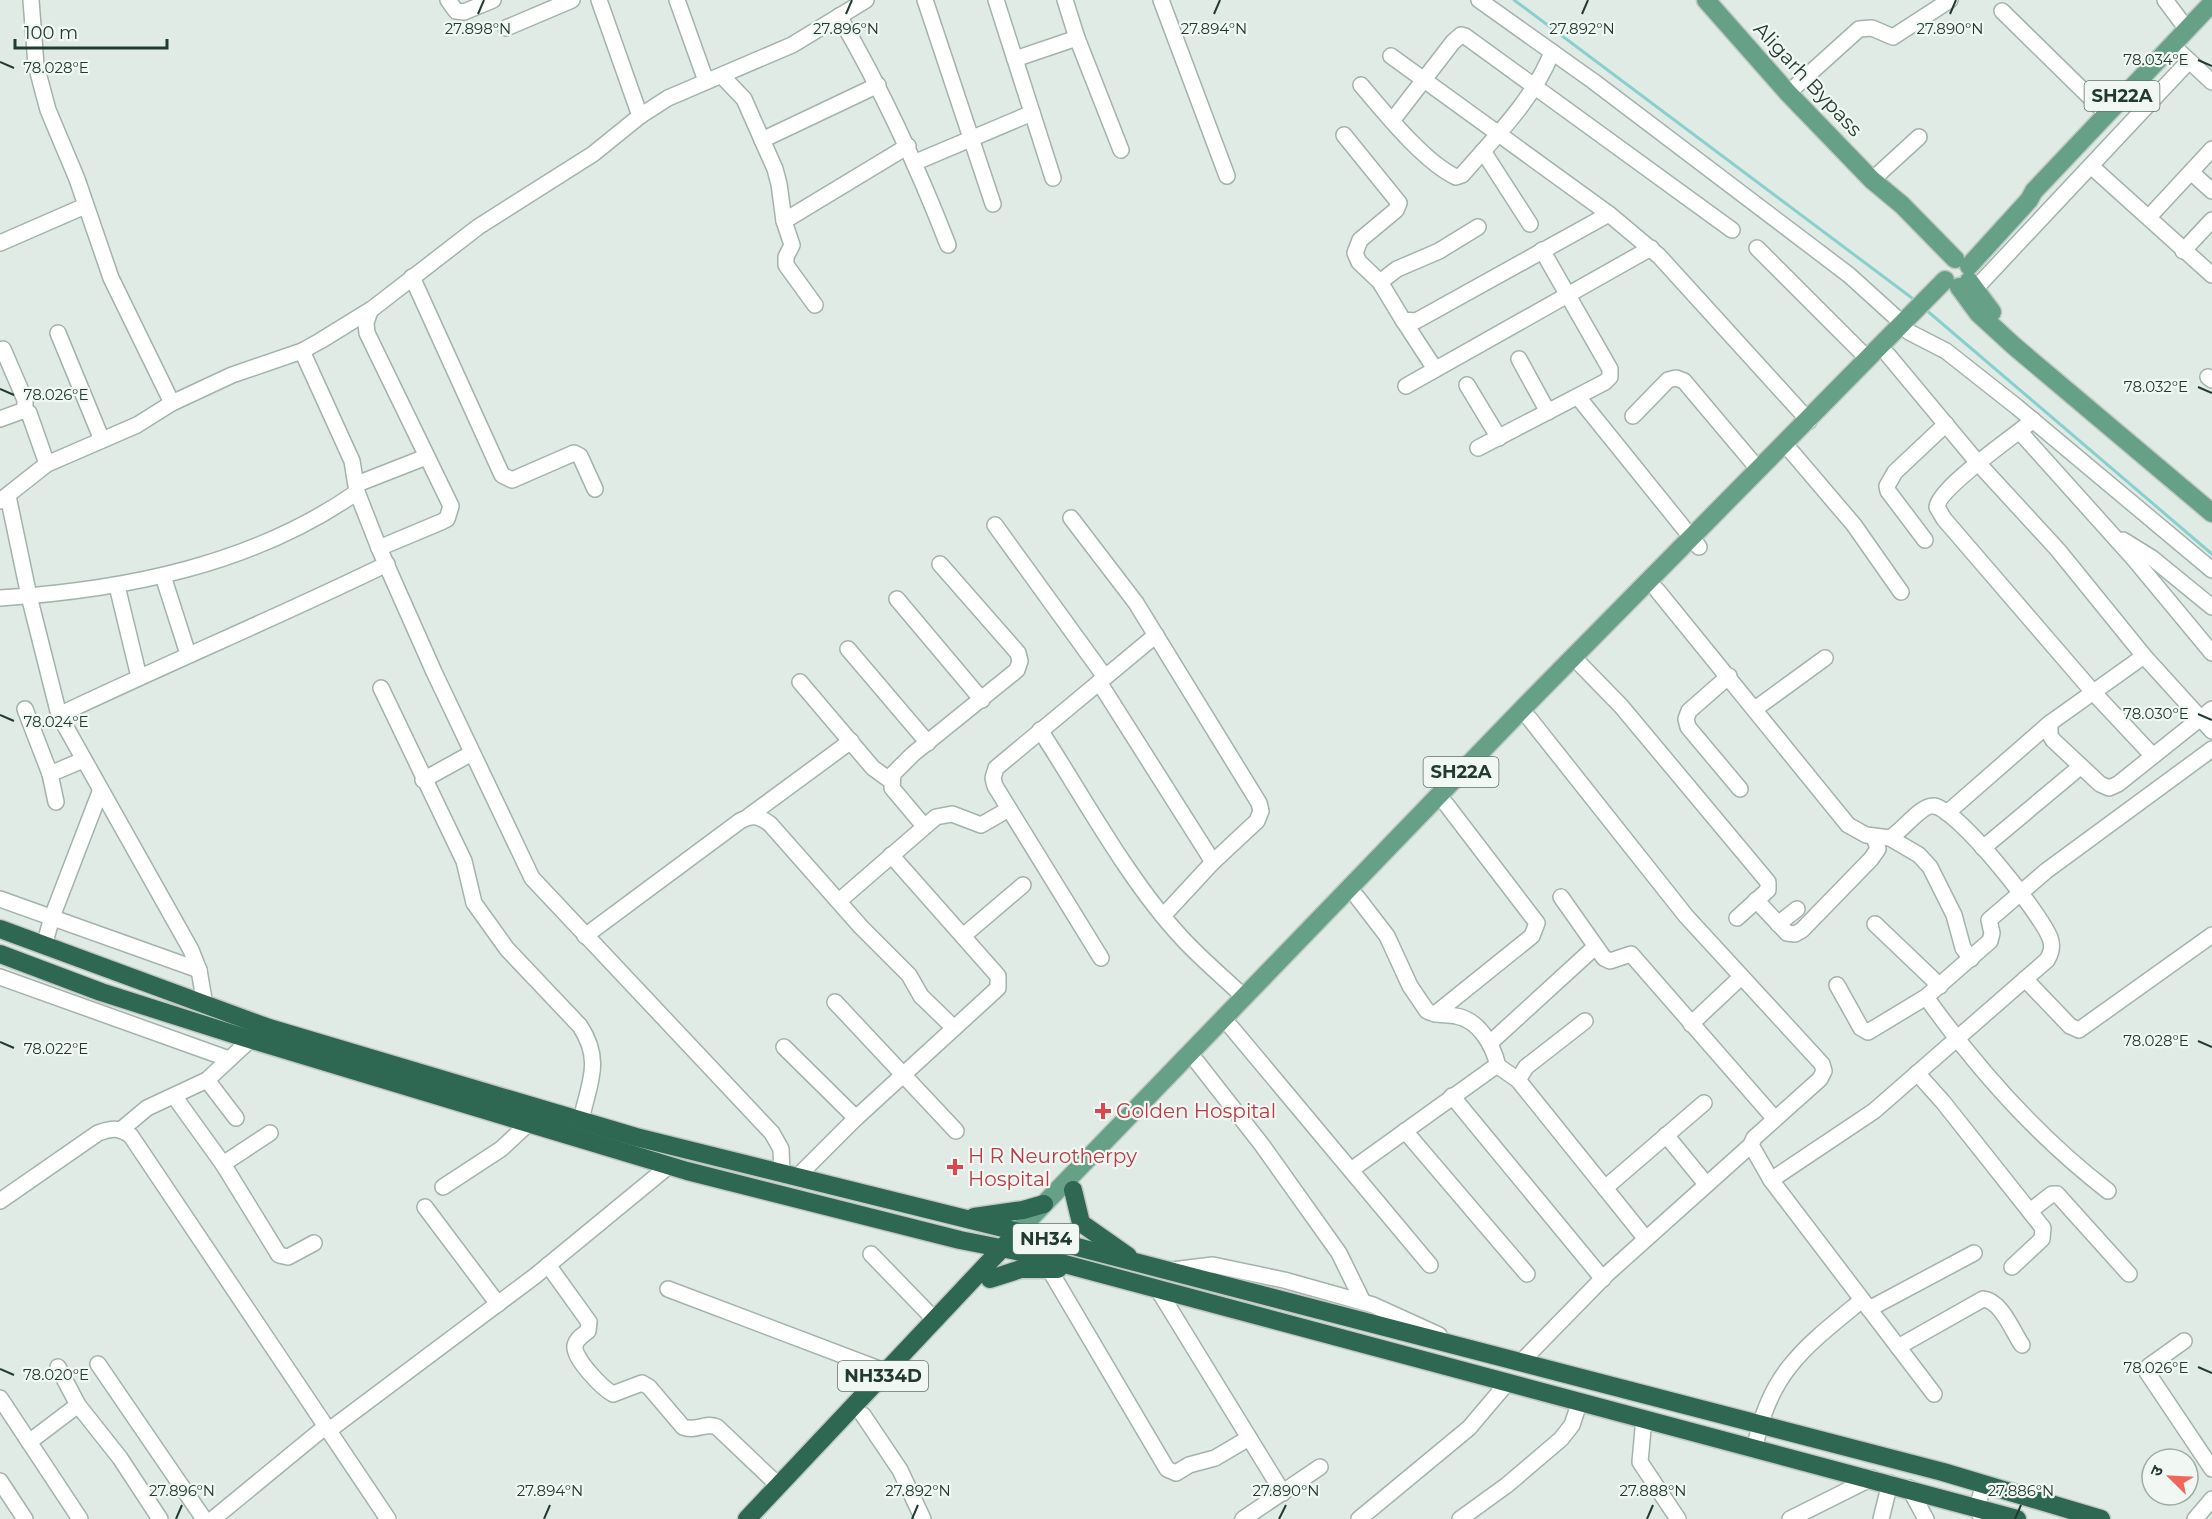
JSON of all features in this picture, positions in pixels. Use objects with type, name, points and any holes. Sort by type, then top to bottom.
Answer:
[{"type":"highway","name":"NH34","points":[[0,929],[269,1028],[580,1120],[1984,1484],[2101,1519]]},
{"type":"highway","name":"NH34","points":[[0,954],[101,992],[250,1040],[670,1165],[960,1240],[1087,1269],[1909,1488],[1979,1513],[2017,1519]]},
{"type":"highway","points":[[1073,1190],[1081,1222],[1141,1264]]},
{"type":"highway","points":[[957,1217],[1014,1212],[1044,1204]]},
{"type":"highway","name":"NH334D","points":[[765,1519],[863,1415],[1024,1234]]},
{"type":"highway","points":[[960,1240],[973,1252],[982,1279],[1020,1269],[1087,1269]]},
{"type":"highway","name":"NH334D","points":[[747,1519],[934,1320],[982,1279]]},
{"type":"main road","name":"Aligarh Bypass","points":[[1712,2],[1788,93],[1875,184],[1902,206],[1956,278],[2019,340],[2030,357],[2212,513]]},
{"type":"main road","name":"SH22A","points":[[1024,1234],[1073,1190],[1529,718],[1657,590],[1759,470],[1789,449],[1809,421],[1868,359],[1910,324],[1956,278],[2029,200],[2034,190],[2212,3]]},
{"type":"main road","name":"SH22A","points":[[1024,1234],[1044,1204],[1528,703],[1888,355],[1910,324]]},
{"type":"street","points":[[32,0],[40,86],[127,315],[172,402]]},
{"type":"street","points":[[448,0],[456,11],[464,12],[493,0]]},
{"type":"street","points":[[506,28],[572,0]]},
{"type":"street","points":[[599,0],[640,116]]},
{"type":"street","points":[[677,0],[706,81]]},
{"type":"street","points":[[205,1005],[199,970],[192,950],[100,792],[59,715],[4,499],[47,464],[137,425],[172,402],[245,369],[302,351],[370,311],[478,227],[593,154],[640,116],[668,99],[706,81],[792,45],[866,0]]},
{"type":"street","points":[[925,0],[993,204]]},
{"type":"street","points":[[996,0],[1053,178]]},
{"type":"street","points":[[1065,0],[1077,38],[1121,150]]},
{"type":"street","points":[[1161,0],[1227,176]]},
{"type":"street","points":[[1479,0],[1552,52],[1849,275],[2033,420],[2212,570]]},
{"type":"street","points":[[1788,93],[1859,29],[1872,28],[1893,37],[1933,5],[1950,0]]},
{"type":"street","points":[[2165,0],[2186,28]]},
{"type":"street","points":[[2002,11],[2106,113]]},
{"type":"street","points":[[839,16],[878,85],[916,162],[948,245]]},
{"type":"street","points":[[1392,121],[1461,35],[1470,39],[1732,230]]},
{"type":"street","points":[[1015,59],[1077,38]]},
{"type":"street","points":[[2171,44],[2212,82]]},
{"type":"street","points":[[1361,85],[1392,121],[1441,167],[1456,177],[1462,175],[1498,134],[1534,87],[1552,52]]},
{"type":"street","points":[[1391,56],[1609,214],[1651,248],[1809,421]]},
{"type":"street","points":[[1956,278],[2092,167],[2189,61]]},
{"type":"street","points":[[722,76],[744,99],[777,176],[784,221],[792,245],[786,257],[786,265],[815,306]]},
{"type":"street","points":[[762,140],[878,85]]},
{"type":"street","points":[[916,162],[1032,113]]},
{"type":"street","points":[[1344,135],[1399,203],[1396,210],[1355,246],[1359,262],[1380,282],[1435,369]]},
{"type":"street","points":[[1875,184],[1919,137]]},
{"type":"street","points":[[784,221],[908,146]]},
{"type":"street","points":[[2149,217],[2212,149]]},
{"type":"street","points":[[1483,151],[1530,224]]},
{"type":"street","points":[[2092,167],[2212,275]]},
{"type":"street","points":[[2190,172],[2212,191]]},
{"type":"street","points":[[0,243],[85,206]]},
{"type":"street","points":[[1403,320],[1416,321],[1609,214]]},
{"type":"street","points":[[2183,251],[2212,220]]},
{"type":"street","points":[[1380,282],[1397,269],[1439,251],[1478,227]]},
{"type":"street","points":[[1406,386],[1651,248]]},
{"type":"street","points":[[1757,248],[1868,359]]},
{"type":"street","points":[[1478,448],[1578,397],[1610,377],[1610,369],[1565,295],[1542,250]]},
{"type":"street","points":[[412,277],[502,475],[512,480],[574,453],[580,456],[595,489]]},
{"type":"street","points":[[370,311],[366,323],[367,333],[451,507],[450,513],[441,522],[379,548]]},
{"type":"street","points":[[58,333],[102,440]]},
{"type":"street","points":[[3,349],[25,400],[25,411],[31,418],[47,464]]},
{"type":"street","points":[[302,351],[352,460],[357,488],[379,548],[472,753],[532,878],[772,1133],[781,1149],[789,1175],[856,1118],[992,994],[1000,981],[891,855]]},
{"type":"street","points":[[1888,355],[1978,463],[2058,550],[2144,656],[2206,713],[2212,731]]},
{"type":"street","points":[[1518,359],[1548,412]]},
{"type":"street","points":[[1633,416],[1668,380],[1676,378],[1683,381],[1759,470]]},
{"type":"street","points":[[1467,385],[1499,438]]},
{"type":"street","points":[[1578,397],[1695,543]]},
{"type":"street","points":[[0,419],[25,411]]},
{"type":"street","points":[[2033,420],[1978,463],[1942,496],[1938,501],[1940,513],[2093,692],[2153,756]]},
{"type":"street","points":[[1924,540],[1888,491],[1887,486],[1895,472],[1946,424]]},
{"type":"street","points":[[2020,432],[2110,532],[2212,652]]},
{"type":"street","points":[[1789,449],[1854,525],[1901,592]]},
{"type":"street","points":[[0,598],[117,586],[163,576],[250,548],[316,519],[357,488],[426,457]]},
{"type":"street","points":[[1071,518],[1128,592],[1259,803],[1261,812],[1246,832],[1213,862],[1163,916]]},
{"type":"street","points":[[995,525],[1102,679],[1213,862]]},
{"type":"street","points":[[2110,532],[2152,558],[2212,607]]},
{"type":"street","points":[[59,715],[188,654],[290,611],[387,564]]},
{"type":"street","points":[[924,826],[892,788],[893,774],[1017,670],[1020,661],[1018,653],[940,564]]},
{"type":"street","points":[[163,576],[188,654]]},
{"type":"street","points":[[117,586],[139,677]]},
{"type":"street","points":[[1657,590],[1848,825],[1874,837],[1890,838],[1919,855],[1930,867],[1954,915],[1960,942],[1971,959]]},
{"type":"street","points":[[897,599],[981,700]]},
{"type":"street","points":[[1101,958],[995,786],[993,778],[996,768],[1156,635]]},
{"type":"street","points":[[848,649],[928,743]]},
{"type":"street","points":[[1947,813],[2050,723],[2144,656]]},
{"type":"street","points":[[1755,709],[1825,658]]},
{"type":"street","points":[[1581,665],[1621,706],[1768,882],[1768,890],[1737,918]]},
{"type":"street","points":[[1729,676],[1689,711],[1686,719],[1689,727],[1740,789]]},
{"type":"street","points":[[800,682],[873,768],[891,781]]},
{"type":"street","points":[[381,688],[423,780],[464,861],[474,903],[507,949],[580,1026],[589,1041],[594,1060],[580,1120]]},
{"type":"street","points":[[25,709],[50,774],[56,802]]},
{"type":"street","points":[[2050,723],[2048,729],[2053,740],[2080,767],[2100,784],[2109,788],[2118,784],[2206,713]]},
{"type":"street","points":[[1520,1363],[1603,1279],[1751,1145],[1754,1138],[1820,1079],[1824,1071],[1802,1040],[1686,916],[1529,718]]},
{"type":"street","points":[[1040,730],[1163,916],[1181,938],[1244,997]]},
{"type":"street","points":[[585,936],[851,741]]},
{"type":"street","points":[[1837,985],[1861,1028],[1868,1032],[1926,997],[1971,959],[1992,937],[1989,920],[2020,890],[2212,749]]},
{"type":"street","points":[[423,780],[472,753]]},
{"type":"street","points":[[50,774],[83,760]]},
{"type":"street","points":[[1983,848],[2080,767]]},
{"type":"street","points":[[44,946],[52,916],[100,792]]},
{"type":"street","points":[[1435,1014],[1532,936],[1537,923],[1446,804]]},
{"type":"street","points":[[1771,1180],[1874,1111],[2047,960],[2052,945],[2049,935],[2020,890],[1983,848],[1947,813],[1935,806],[1929,806],[1890,838]]},
{"type":"street","points":[[839,901],[924,826],[945,814],[981,825],[1009,809]]},
{"type":"street","points":[[749,816],[759,817],[770,824],[909,975],[921,996],[954,1028]]},
{"type":"street","points":[[1756,900],[1778,924],[1791,934],[1802,930],[1876,854],[1878,849],[1874,837]]},
{"type":"street","points":[[963,936],[1023,885]]},
{"type":"street","points":[[1357,897],[1387,936],[1423,1005],[1435,1014],[1461,1017],[1474,1025],[1490,1042],[1498,1066],[1518,1080],[1646,1239]]},
{"type":"street","points":[[1561,897],[1595,947],[1610,961],[1631,954],[1775,1119]]},
{"type":"street","points":[[0,899],[199,970]]},
{"type":"street","points":[[1778,924],[1797,909]]},
{"type":"street","points":[[1875,924],[1940,986]]},
{"type":"street","points":[[2025,979],[2070,1026],[2079,1030],[2212,934]]},
{"type":"street","points":[[1490,1042],[1595,947]]},
{"type":"street","points":[[0,977],[229,1059]]},
{"type":"street","points":[[1690,1024],[1742,977]]},
{"type":"street","points":[[1926,997],[1956,1039],[2036,1129],[2108,1191]]},
{"type":"street","points":[[834,1002],[956,1131]]},
{"type":"street","points":[[1518,1080],[1526,1067],[1585,1021]]},
{"type":"street","points":[[1231,1027],[1430,1265]]},
{"type":"street","points":[[122,1129],[147,1108],[207,1080],[250,1040]]},
{"type":"street","points":[[783,1047],[856,1118]]},
{"type":"street","points":[[1197,1062],[1262,1145],[1339,1253],[1363,1302]]},
{"type":"street","points":[[1351,1170],[1452,1096],[1498,1066]]},
{"type":"street","points":[[1917,1073],[1958,1120],[2030,1211],[2044,1234],[2037,1244],[2012,1267]]},
{"type":"street","points":[[207,1080],[237,1118]]},
{"type":"street","points":[[174,1096],[223,1164],[279,1255],[288,1257],[314,1243]]},
{"type":"street","points":[[1452,1096],[1603,1279]]},
{"type":"street","points":[[1605,1188],[1704,1102]]},
{"type":"street","points":[[443,1188],[501,1149],[529,1123]]},
{"type":"street","points":[[0,1201],[98,1133],[112,1128],[122,1129],[131,1136],[388,1519]]},
{"type":"street","points":[[1405,1131],[1527,1274]]},
{"type":"street","points":[[223,1164],[270,1133]]},
{"type":"street","points":[[1666,1136],[1706,1184]]},
{"type":"street","points":[[1751,1145],[1771,1180],[1934,1394]]},
{"type":"street","points":[[213,1519],[327,1429],[498,1304],[670,1165]]},
{"type":"street","points":[[2030,1211],[2052,1194],[2057,1194],[2129,1274]]},
{"type":"street","points":[[425,1207],[498,1304]]},
{"type":"street","points":[[1755,1447],[1759,1425],[1771,1392],[1789,1365],[1866,1304],[1974,1253]]},
{"type":"street","points":[[870,1254],[934,1320]]},
{"type":"street","points":[[548,1265],[589,1322],[588,1331],[577,1340],[576,1354],[598,1382],[613,1394],[635,1384],[650,1387],[683,1427],[690,1430],[711,1424],[717,1427],[779,1486]]},
{"type":"street","points":[[1166,1271],[1199,1266],[1226,1267],[1363,1302],[1394,1314],[1469,1350]]},
{"type":"street","points":[[1049,1269],[1167,1469],[1176,1473],[1189,1464],[1215,1458],[1249,1438]]},
{"type":"street","points":[[668,1288],[887,1372]]},
{"type":"street","points":[[1157,1288],[1283,1493]]},
{"type":"street","points":[[1898,1347],[1983,1299],[1989,1299],[1997,1306],[2022,1345]]},
{"type":"street","points":[[2184,1341],[2149,1366],[2147,1372],[2212,1469]]},
{"type":"street","points":[[98,1364],[204,1519]]},
{"type":"street","points":[[58,1367],[78,1405],[120,1458],[160,1519]]},
{"type":"street","points":[[1359,1519],[1469,1428],[1508,1382]]},
{"type":"street","points":[[0,1398],[80,1519]]},
{"type":"street","points":[[1460,1519],[1508,1485],[1561,1439],[1572,1425],[1580,1401]]},
{"type":"street","points":[[29,1442],[78,1405]]},
{"type":"street","points":[[863,1415],[900,1470],[924,1519]]},
{"type":"street","points":[[1644,1418],[1640,1462],[1678,1519]]},
{"type":"street","points":[[1243,1519],[1320,1467]]},
{"type":"street","points":[[1790,1519],[1872,1478]]},
{"type":"street","points":[[0,1481],[25,1519]]},
{"type":"street","points":[[1881,1519],[1890,1483]]},
{"type":"street","points":[[1979,1513],[1984,1484]]},
{"type":"street","points":[[1909,1488],[1926,1519]]},
{"type":"street","points":[[2195,1519],[2212,1499]]},
{"type":"waterway","points":[[1514,0],[1916,301]]},
{"type":"waterway","points":[[1925,309],[2212,554]]},
{"type":"place","name":"Golden Hospital","points":[[1103,1111]]},
{"type":"place","name":"H R Neurotherpy Hospital","points":[[955,1167]]}]
